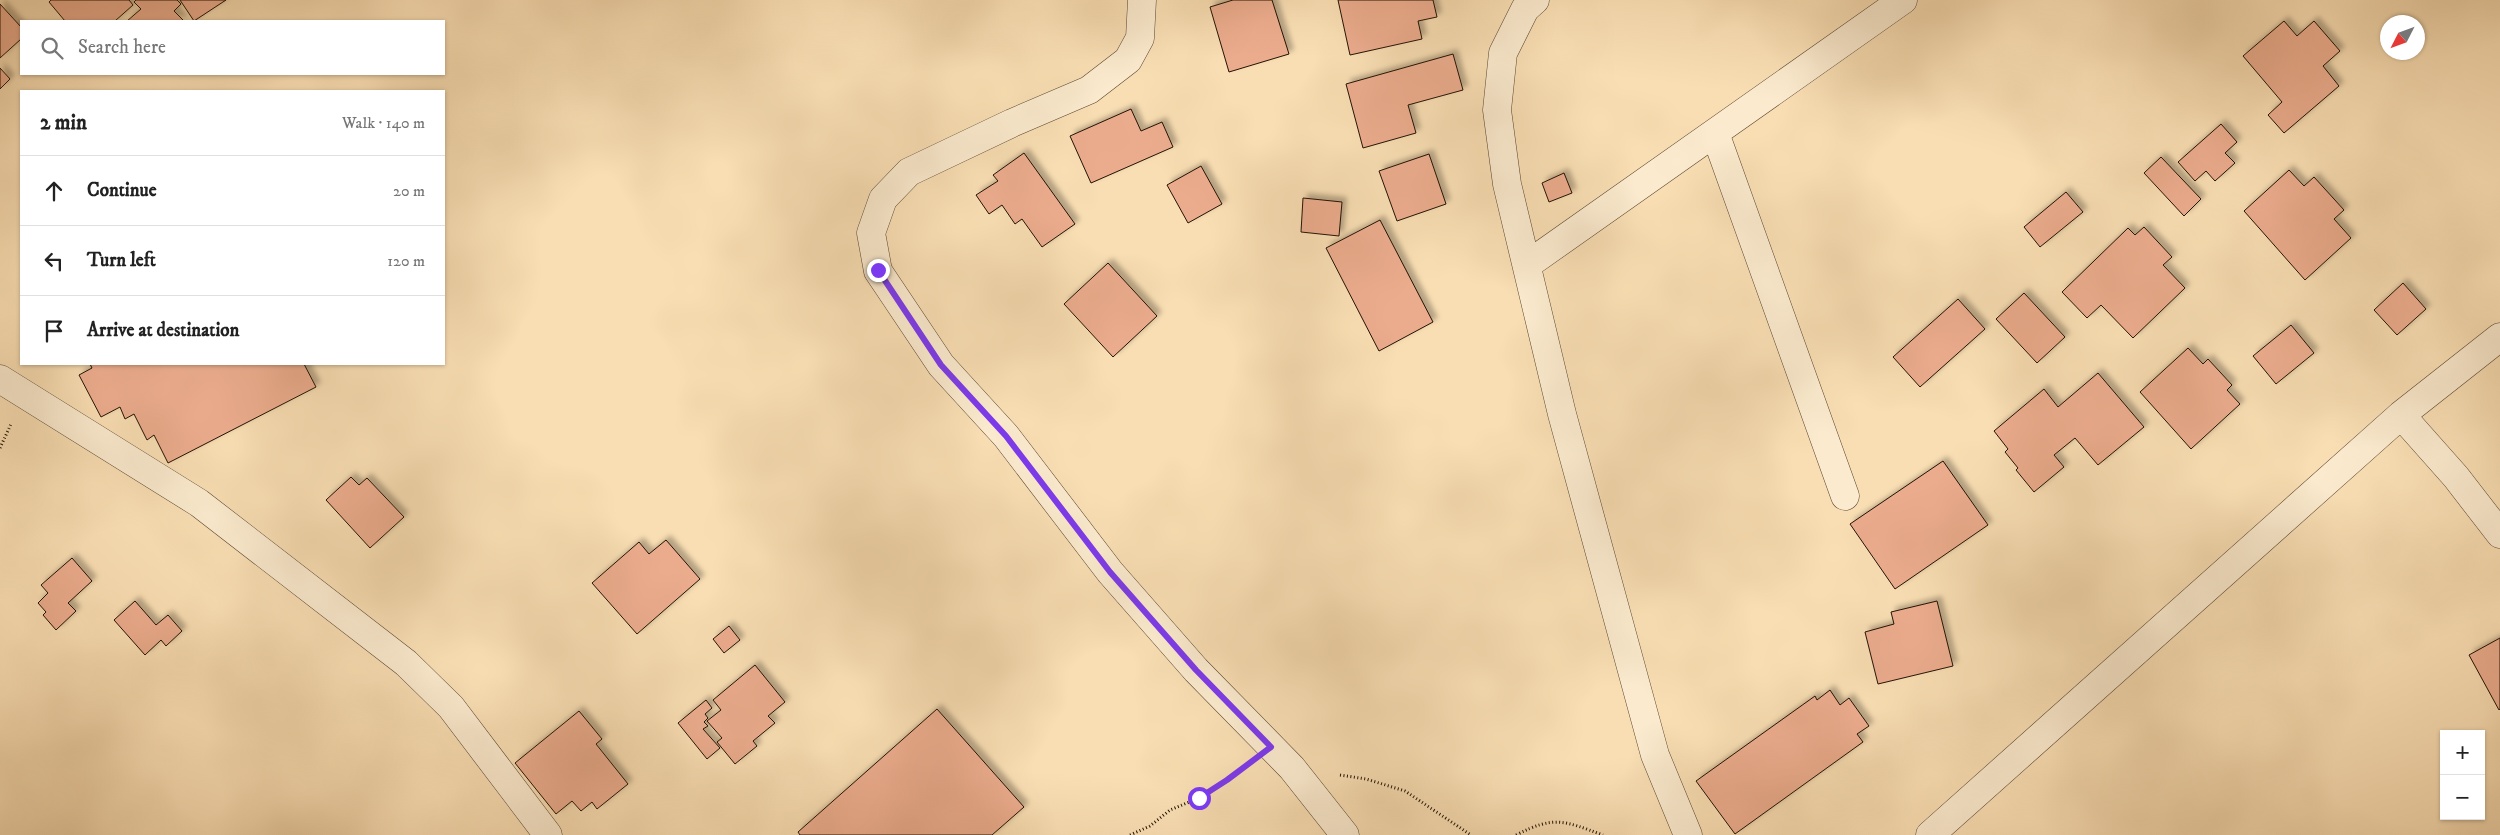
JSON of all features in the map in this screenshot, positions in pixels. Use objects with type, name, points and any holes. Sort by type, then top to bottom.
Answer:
[{"type":"street","points":[[1142,0],[1140,38],[1128,60],[1089,90],[1012,123],[910,172],[883,199],[871,233],[878,270],[941,365],[1006,436],[1110,572],[1196,670],[1292,768],[1345,835]]},
{"type":"street","points":[[1535,0],[1525,9],[1503,53],[1497,110],[1507,184],[1562,414],[1655,755],[1688,835]]},
{"type":"street","points":[[1526,264],[1903,0]]},
{"type":"street","points":[[1715,133],[1845,496]]},
{"type":"street","points":[[1930,835],[2401,415],[2500,337]]},
{"type":"street","points":[[0,379],[199,502],[406,664],[450,707],[548,835]]},
{"type":"street","points":[[2401,415],[2456,477],[2500,534]]},
{"type":"path","points":[[1130,835],[1150,826],[1170,810],[1199,798],[1271,747]]},
{"type":"path","points":[[1292,768],[1366,779],[1405,791],[1471,835]]},
{"type":"path","points":[[1516,835],[1539,823],[1564,821],[1603,835]]},
{"type":"building","points":[[51,0],[129,0],[133,5],[116,20],[64,20],[49,2]]},
{"type":"building","points":[[136,0],[177,0],[181,4],[174,11],[183,20],[128,20],[141,9],[134,2]]},
{"type":"building","points":[[180,0],[226,0],[196,20],[193,20]]},
{"type":"building","points":[[1233,0],[1272,0],[1289,54],[1229,72],[1210,7]]},
{"type":"building","points":[[1338,0],[1433,0],[1437,17],[1418,21],[1422,39],[1350,55]]},
{"type":"building","points":[[0,4],[20,26],[20,40],[0,58]]},
{"type":"building","points":[[2284,21],[2297,36],[2314,21],[2340,51],[2323,66],[2339,86],[2284,133],[2268,115],[2282,102],[2243,56]]},
{"type":"building","points":[[1453,54],[1463,90],[1408,105],[1416,133],[1363,148],[1346,84]]},
{"type":"building","points":[[0,68],[10,79],[0,89]]},
{"type":"building","points":[[1131,109],[1141,131],[1162,122],[1173,147],[1091,183],[1070,136]]},
{"type":"building","points":[[2221,124],[2237,142],[2225,153],[2235,163],[2215,181],[2206,171],[2195,181],[2178,162]]},
{"type":"building","points":[[1024,153],[1075,224],[1042,247],[1022,219],[1015,224],[1002,205],[989,214],[976,195],[998,181],[993,175]]},
{"type":"building","points":[[1429,154],[1446,204],[1397,221],[1379,171]]},
{"type":"building","points":[[2161,157],[2201,199],[2184,216],[2144,173]]},
{"type":"building","points":[[1201,166],[1222,204],[1188,223],[1167,185]]},
{"type":"building","points":[[2289,170],[2304,186],[2314,177],[2344,210],[2334,219],[2351,238],[2305,280],[2244,211]]},
{"type":"building","points":[[1564,173],[1572,193],[1549,202],[1542,183]]},
{"type":"building","points":[[2066,192],[2083,212],[2040,247],[2024,227]]},
{"type":"building","points":[[1303,198],[1342,202],[1339,236],[1301,232]]},
{"type":"building","points":[[1380,220],[1433,322],[1379,351],[1326,248]]},
{"type":"building","points":[[2144,227],[2172,257],[2163,265],[2185,288],[2133,338],[2101,305],[2087,318],[2062,292],[2128,228],[2135,235]]},
{"type":"building","points":[[1108,263],[1157,316],[1113,357],[1064,304]]},
{"type":"building","points":[[2403,283],[2426,309],[2397,335],[2374,310]]},
{"type":"building","points":[[2024,293],[2065,337],[2037,363],[1996,319]]},
{"type":"building","points":[[1958,299],[1985,329],[1920,387],[1893,357]]},
{"type":"building","points":[[2291,325],[2314,353],[2276,384],[2253,356]]},
{"type":"building","points":[[2188,348],[2203,364],[2208,359],[2232,385],[2227,390],[2240,404],[2191,449],[2140,392]]},
{"type":"building","points":[[90,365],[305,365],[316,387],[168,463],[154,435],[147,440],[134,414],[125,419],[120,407],[101,417],[79,375],[92,368]]},
{"type":"building","points":[[2098,373],[2144,427],[2098,465],[2075,438],[2054,455],[2064,467],[2034,492],[2016,470],[2018,468],[2005,452],[2008,449],[1994,431],[2044,389],[2058,407]]},
{"type":"building","points":[[1943,461],[1988,525],[1895,589],[1850,524]]},
{"type":"building","points":[[351,477],[359,485],[367,478],[404,517],[370,548],[326,500]]},
{"type":"building","points":[[666,540],[700,579],[637,634],[592,583],[639,542],[649,554]]},
{"type":"building","points":[[72,558],[92,581],[68,603],[76,611],[56,630],[43,615],[46,612],[38,603],[48,593],[41,585]]},
{"type":"building","points":[[135,601],[156,625],[168,615],[182,631],[166,646],[161,640],[145,655],[114,620]]},
{"type":"building","points":[[1937,601],[1953,666],[1878,684],[1865,632],[1894,624],[1891,612]]},
{"type":"building","points":[[729,626],[740,640],[724,653],[713,639]]},
{"type":"building","points":[[2500,638],[2500,709],[2499,710],[2469,655]]},
{"type":"building","points":[[755,665],[785,702],[768,716],[775,723],[753,741],[757,746],[735,764],[717,742],[722,738],[707,721],[721,710],[713,700]]},
{"type":"building","points":[[1830,690],[1840,705],[1849,698],[1869,726],[1857,734],[1863,742],[1735,834],[1696,781],[1815,696],[1817,700]]},
{"type":"building","points":[[706,700],[712,708],[705,714],[708,718],[704,722],[708,726],[703,729],[720,748],[707,759],[678,723]]},
{"type":"building","points":[[937,709],[1024,807],[992,835],[800,835],[798,832]]},
{"type":"building","points":[[579,711],[602,739],[596,744],[628,784],[597,809],[592,802],[581,811],[572,801],[556,814],[515,763]]},
{"type":"route","points":[[878,270],[941,365],[1006,436],[1110,572],[1196,670],[1271,747],[1199,798]]}]
